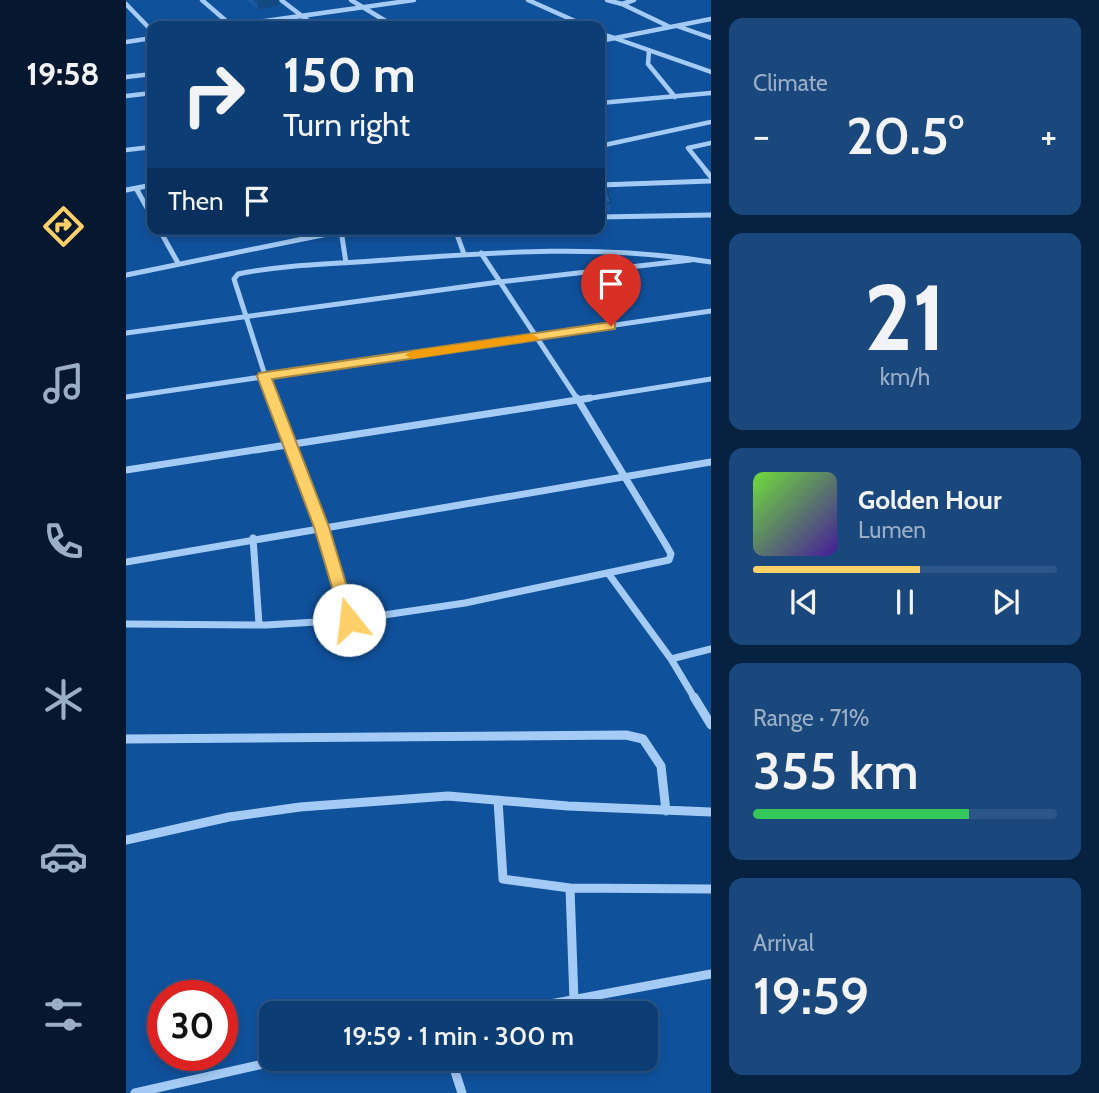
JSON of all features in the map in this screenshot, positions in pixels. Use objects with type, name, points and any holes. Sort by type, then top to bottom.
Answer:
[{"type":"street","points":[[202,0],[225,21]]},
{"type":"street","points":[[281,0],[308,21]]},
{"type":"street","points":[[351,0],[386,21]]},
{"type":"street","points":[[268,21],[414,0]]},
{"type":"street","points":[[528,0],[575,21]]},
{"type":"street","points":[[607,0],[710,38]]},
{"type":"street","points":[[622,4],[634,0]]},
{"type":"street","points":[[126,4],[147,26]]},
{"type":"street","points":[[605,40],[710,19]]},
{"type":"street","points":[[605,35],[710,72]]},
{"type":"street","points":[[126,43],[147,39]]},
{"type":"street","points":[[649,51],[648,64],[676,97]]},
{"type":"street","points":[[126,77],[147,75]]},
{"type":"street","points":[[605,103],[710,93]]},
{"type":"street","points":[[126,96],[147,94]]},
{"type":"street","points":[[605,145],[710,122]]},
{"type":"street","points":[[710,143],[688,148],[710,179]]},
{"type":"street","points":[[126,150],[147,148]]},
{"type":"street","points":[[605,185],[710,179]]},
{"type":"street","points":[[126,190],[147,186]]},
{"type":"street","points":[[136,188],[147,208]]},
{"type":"street","points":[[605,217],[710,215]]},
{"type":"street","points":[[162,235],[178,263]]},
{"type":"street","points":[[126,275],[315,235]]},
{"type":"street","points":[[341,235],[346,263]]},
{"type":"street","points":[[457,235],[464,254]]},
{"type":"street","points":[[349,620],[321,527],[264,376],[234,279],[238,274],[481,253],[636,251],[671,254],[710,262]]},
{"type":"street","points":[[126,624],[259,624],[349,620],[467,603],[663,563],[671,554],[578,400],[481,253]]},
{"type":"street","points":[[126,333],[499,282],[697,259]]},
{"type":"street","points":[[126,397],[710,311]]},
{"type":"street","points":[[126,470],[710,379]]},
{"type":"street","points":[[126,562],[253,538],[710,462]]},
{"type":"street","points":[[253,538],[259,624]]},
{"type":"street","points":[[608,573],[671,659],[710,725]]},
{"type":"street","points":[[671,659],[710,649]]},
{"type":"street","points":[[126,739],[626,735],[643,739],[661,766],[666,811]]},
{"type":"street","points":[[126,840],[229,817],[300,807],[448,796],[710,812]]},
{"type":"street","points":[[498,800],[503,878],[570,888],[710,889]]},
{"type":"street","points":[[570,888],[574,1001],[710,974]]},
{"type":"street","points":[[135,1093],[259,1065]]},
{"type":"street","points":[[455,1071],[462,1093]]},
{"type":"building","points":[[605,189],[607,189],[611,203],[605,203]]},
{"type":"slow traffic","points":[[412,355],[532,338]]},
{"type":"route","points":[[349,620],[321,527],[264,376],[611,326]]}]
